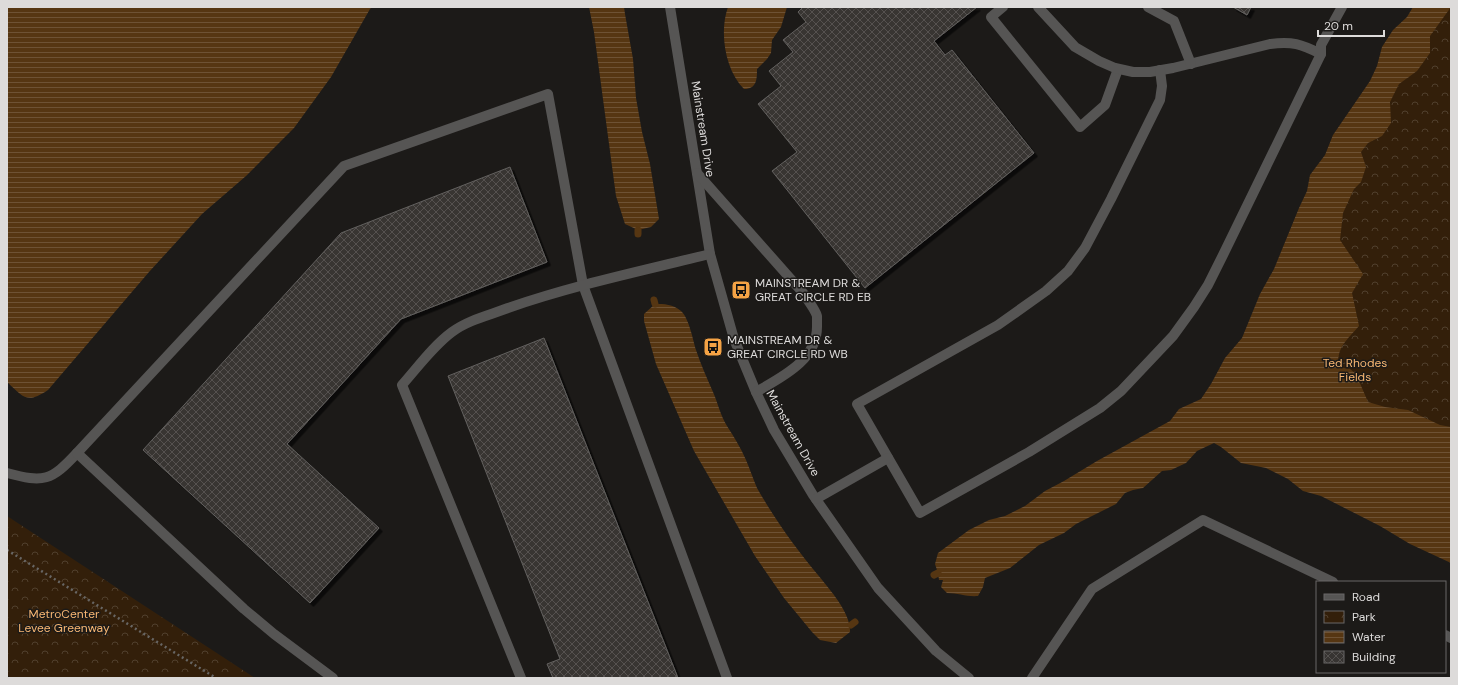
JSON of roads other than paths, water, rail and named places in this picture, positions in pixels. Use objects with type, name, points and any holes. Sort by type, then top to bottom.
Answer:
[{"type":"street","name":"Mainstream Drive","points":[[670,7],[710,254],[734,340],[756,392],[774,430],[816,499],[878,588],[936,651],[969,678]]},
{"type":"street","points":[[1003,7],[991,17],[1080,127],[1105,105],[1118,69]]},
{"type":"street","points":[[1038,7],[1075,47],[1099,61],[1118,69],[1133,72],[1150,72],[1191,64],[1270,44],[1286,42],[1308,48],[1321,54]]},
{"type":"street","points":[[1148,7],[1174,21],[1191,64]]},
{"type":"street","points":[[1160,70],[1162,86],[1160,100],[1085,248],[1068,271],[1046,291],[998,325],[857,404],[920,513],[1029,452],[1100,408],[1121,391],[1173,336],[1208,285],[1321,54],[1321,45],[1342,7]]},
{"type":"street","points":[[7,473],[32,479],[45,479],[56,474],[344,166],[548,94],[583,285],[727,678]]},
{"type":"street","points":[[696,172],[804,294],[817,316],[817,335],[811,351],[801,363],[785,375],[756,392]]},
{"type":"street","points":[[521,678],[402,385],[440,342],[453,331],[465,325],[495,313],[583,285],[710,254]]},
{"type":"street","points":[[77,453],[244,609],[332,678]]},
{"type":"street","points":[[816,499],[888,458]]},
{"type":"street","points":[[1032,678],[1092,590],[1202,520],[1331,581]]},
{"type":"water","points":[[7,7],[372,7],[331,77],[294,128],[246,176],[202,214],[149,272],[48,390],[30,398],[22,395],[7,382]]},
{"type":"water","points":[[589,7],[624,7],[633,59],[636,98],[650,164],[659,219],[651,227],[638,230],[625,224],[616,196],[594,32]]},
{"type":"water","points":[[728,7],[787,7],[781,27],[772,40],[771,53],[757,69],[755,83],[748,89],[744,89],[737,81],[728,61],[724,39],[724,28]]},
{"type":"water","points":[[1413,7],[1451,7],[1430,36],[1430,53],[1417,71],[1399,84],[1390,102],[1391,123],[1382,136],[1368,143],[1361,152],[1366,167],[1361,182],[1354,189],[1343,213],[1340,240],[1363,274],[1352,293],[1359,326],[1343,345],[1339,354],[1338,367],[1350,369],[1356,374],[1368,402],[1385,407],[1408,410],[1440,425],[1451,427],[1451,563],[1410,544],[1380,526],[1321,496],[1303,491],[1288,479],[1266,468],[1241,463],[1214,443],[1197,451],[1186,463],[1171,470],[1162,471],[1143,488],[1125,493],[1116,504],[1039,545],[1010,568],[985,578],[983,587],[978,596],[947,593],[941,587],[943,580],[939,580],[935,564],[938,553],[969,530],[989,520],[1005,516],[1025,506],[1045,491],[1170,421],[1179,409],[1201,399],[1225,358],[1242,338],[1260,294],[1274,269],[1307,191],[1310,175],[1325,155],[1333,135],[1370,81],[1377,66],[1382,47],[1393,30],[1407,17]]},
{"type":"water","points":[[655,304],[672,306],[684,314],[700,361],[723,418],[742,451],[757,488],[786,533],[839,602],[847,617],[850,632],[836,643],[820,640],[784,598],[755,556],[694,451],[656,364],[644,321],[644,314]]},
{"type":"waterway","points":[[654,300],[655,304]]},
{"type":"waterway","points":[[934,575],[938,573]]},
{"type":"waterway","points":[[851,625],[855,622]]},
{"type":"place","name":"MAINSTREAM DR & GREAT CIRCLE RD EB","points":[[741,290]]},
{"type":"place","name":"MAINSTREAM DR & GREAT CIRCLE RD WB","points":[[713,347]]},
{"type":"park label","name":"Ted Rhodes Fields","points":[[1355,370]]},
{"type":"park label","name":"MetroCenter Levee Greenway","points":[[64,621]]}]
